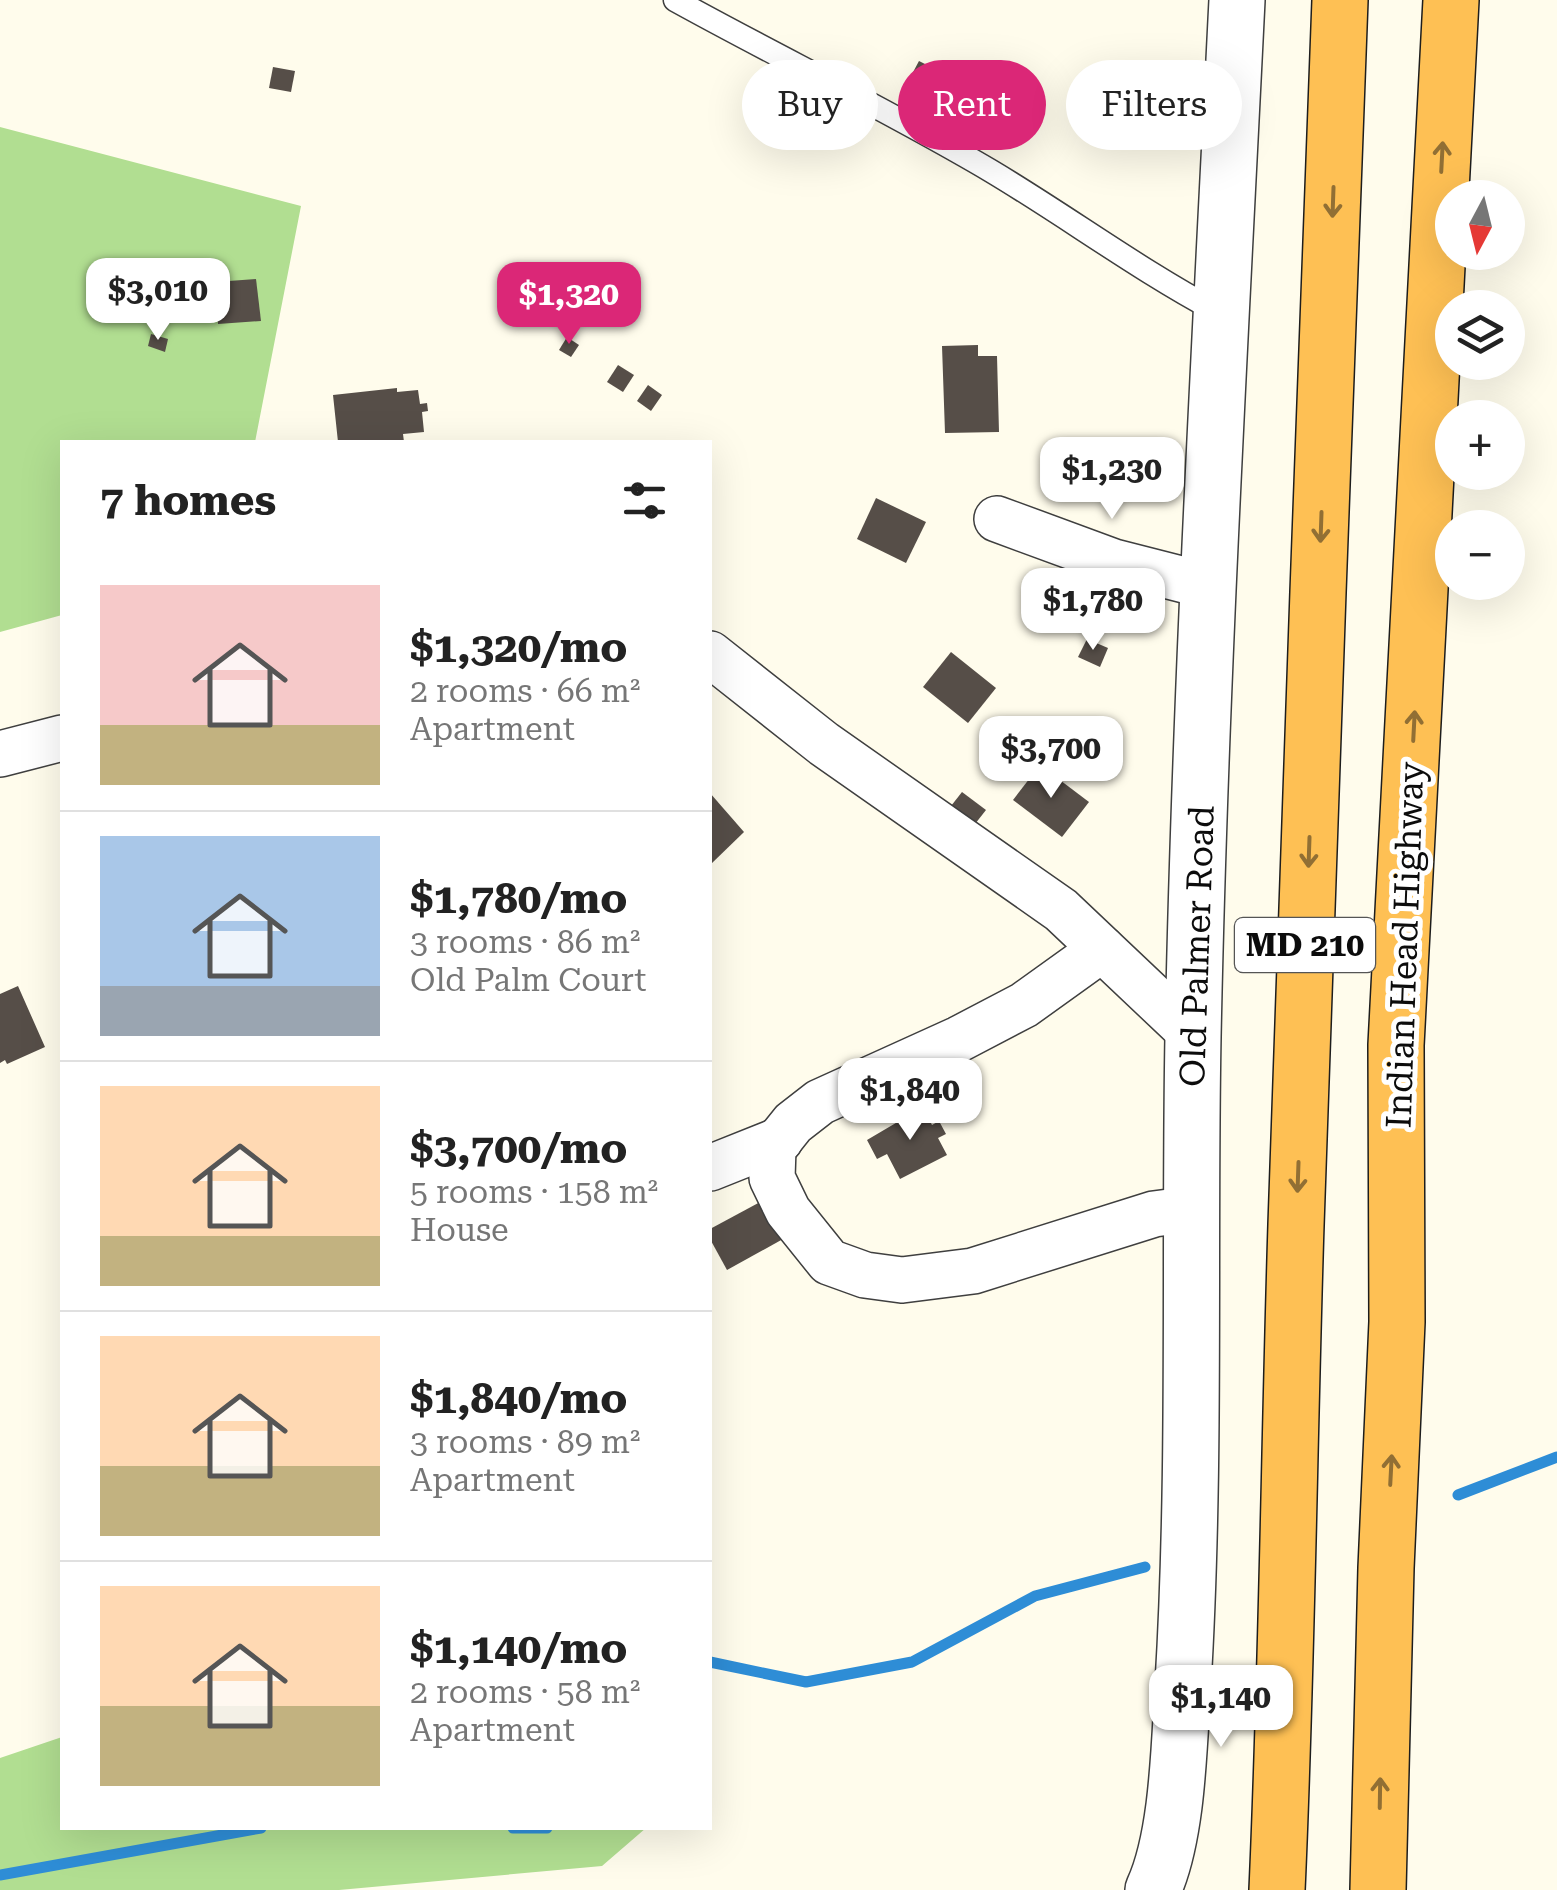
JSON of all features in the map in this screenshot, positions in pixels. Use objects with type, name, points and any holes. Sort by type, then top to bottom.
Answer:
[{"type":"highway","name":"MD 210","points":[[1277,1890],[1303,1005],[1340,0]]},
{"type":"highway","name":"Indian Head Highway","points":[[1378,1890],[1397,1322],[1396,1046],[1451,0]]},
{"type":"street","name":"Old Palmer Road","points":[[1153,1890],[1164,1867],[1178,1757],[1189,1586],[1193,1036],[1208,586],[1237,0]]},
{"type":"street","points":[[997,519],[1114,562],[1208,586]]},
{"type":"street","points":[[712,656],[824,744],[1061,910],[1193,1036]]},
{"type":"street","points":[[0,754],[60,739]]},
{"type":"street","points":[[1102,949],[1024,1005],[820,1102],[793,1123],[773,1148],[772,1178],[788,1212],[829,1262],[865,1276],[902,1280],[973,1271],[1154,1214],[1192,1209]]},
{"type":"street","points":[[712,1167],[780,1140]]},
{"type":"lane","points":[[675,0],[986,168],[1156,280],[1221,314]]},
{"type":"green space","points":[[0,127],[301,206],[255,440],[60,440],[60,616],[0,632]]},
{"type":"green space","points":[[60,1738],[60,1830],[644,1830],[602,1866],[339,1890],[0,1890],[0,1758]]},
{"type":"building","points":[[273,67],[295,71],[291,92],[269,88]]},
{"type":"building","points":[[256,279],[261,321],[218,324],[215,282]]},
{"type":"building","points":[[151,334],[168,339],[165,352],[148,346]]},
{"type":"building","points":[[567,337],[579,345],[571,357],[559,350]]},
{"type":"building","points":[[978,345],[978,356],[997,356],[999,432],[945,433],[942,346]]},
{"type":"building","points":[[618,365],[634,375],[623,392],[607,382]]},
{"type":"building","points":[[648,385],[662,395],[651,411],[637,401]]},
{"type":"building","points":[[397,388],[397,392],[418,390],[420,404],[427,403],[428,411],[422,412],[424,432],[403,434],[404,440],[338,440],[333,395]]},
{"type":"building","points":[[876,498],[926,522],[906,563],[857,539]]},
{"type":"building","points":[[1087,639],[1108,648],[1100,667],[1078,657]]},
{"type":"building","points":[[951,652],[996,688],[968,723],[923,687]]},
{"type":"building","points":[[1040,765],[1089,802],[1062,837],[1013,800]]},
{"type":"building","points":[[962,792],[986,810],[975,824],[951,806]]},
{"type":"building","points":[[712,795],[744,832],[712,863]]},
{"type":"building","points":[[18,986],[45,1047],[7,1064],[5,1060],[0,1063],[0,994]]},
{"type":"building","points":[[940,1065],[948,1080],[931,1089],[923,1074]]},
{"type":"building","points":[[923,1107],[932,1125],[939,1121],[946,1134],[938,1138],[947,1155],[900,1179],[887,1154],[877,1159],[867,1140]]},
{"type":"building","points":[[762,1201],[783,1239],[727,1270],[712,1243],[712,1228]]},
{"type":"waterway","points":[[1458,1495],[1557,1457]]},
{"type":"waterway","points":[[712,1662],[806,1682],[912,1662],[1035,1596],[1145,1567]]},
{"type":"waterway","points":[[0,1875],[250,1830]]}]
